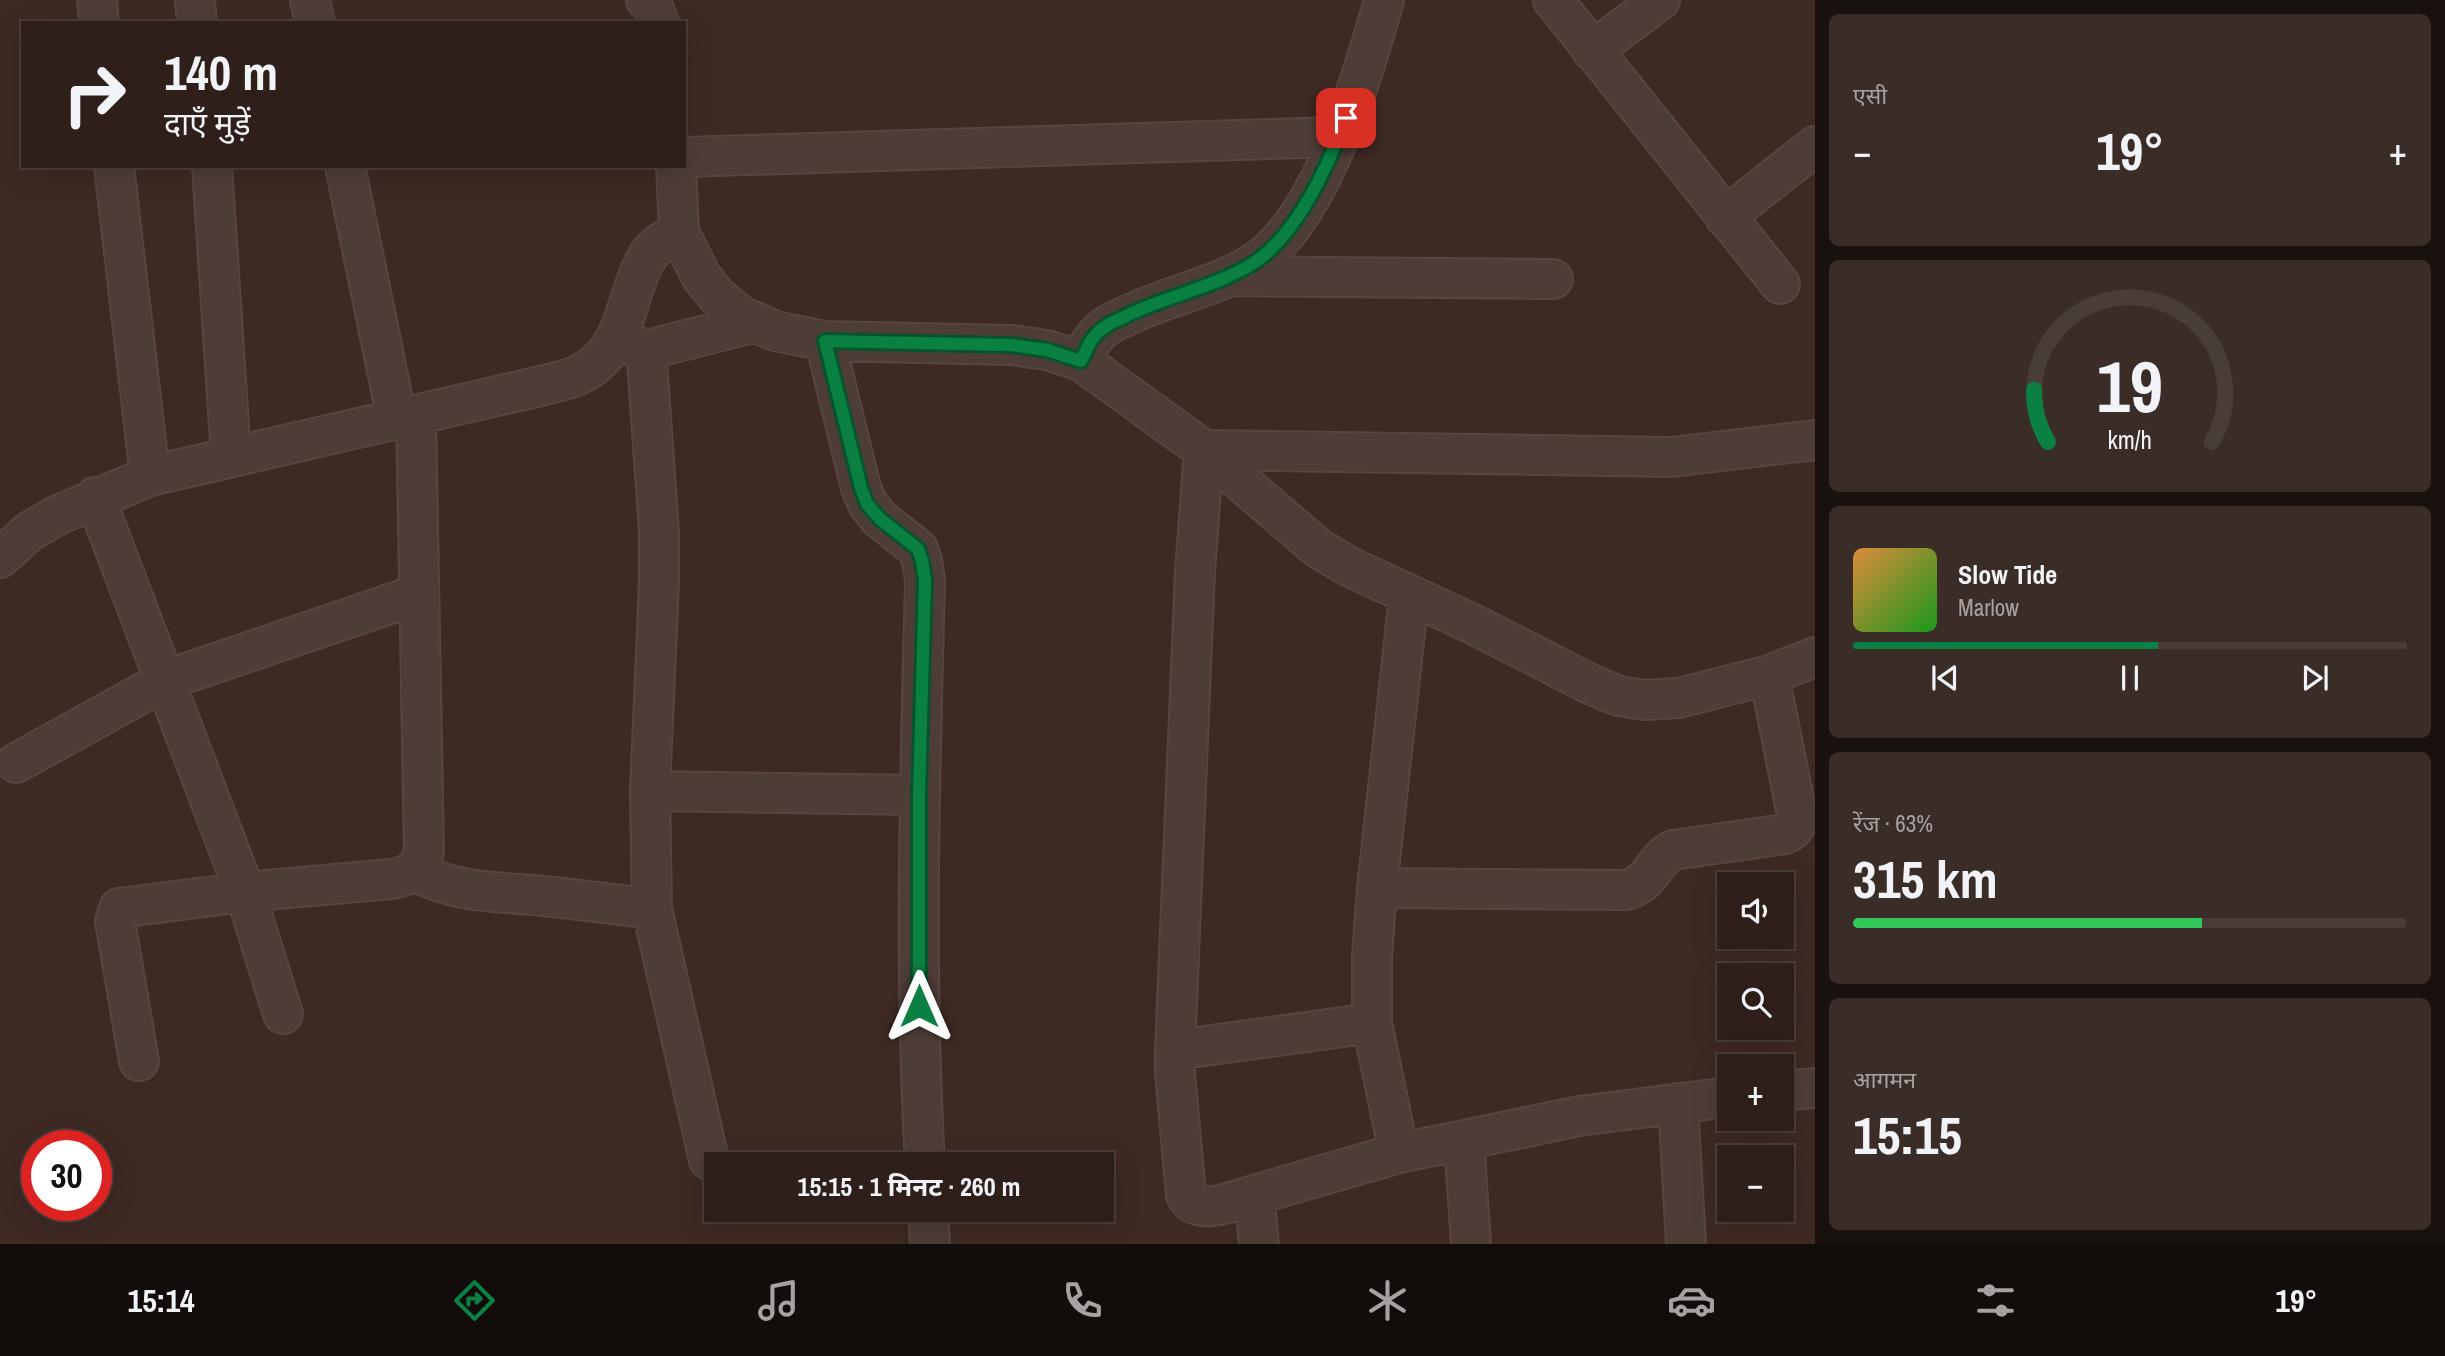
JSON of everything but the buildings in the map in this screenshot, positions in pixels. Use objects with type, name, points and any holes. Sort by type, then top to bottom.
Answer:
[{"type":"street","points":[[97,0],[99,21]]},
{"type":"street","points":[[195,0],[197,21]]},
{"type":"street","points":[[310,0],[315,21]]},
{"type":"street","points":[[646,0],[653,7],[658,21]]},
{"type":"street","points":[[1081,361],[1093,338],[1105,326],[1143,307],[1228,276],[1254,263],[1281,241],[1303,209],[1339,137],[1369,54],[1384,0]]},
{"type":"street","points":[[1553,0],[1591,51],[1780,284]]},
{"type":"street","points":[[1591,51],[1660,0]]},
{"type":"street","points":[[686,157],[1339,137]]},
{"type":"street","points":[[1725,217],[1815,146]]},
{"type":"street","points":[[114,168],[150,476]]},
{"type":"street","points":[[212,168],[231,457]]},
{"type":"street","points":[[139,1061],[115,921],[119,908],[245,892],[391,879],[415,871],[424,852],[419,594],[407,417],[345,168]]},
{"type":"street","points":[[676,168],[679,232],[701,276],[716,295],[741,316],[775,331],[825,341],[1011,345],[1047,350],[1081,361],[1204,450],[1318,548],[1350,567],[1475,625],[1590,684],[1619,696],[1645,700],[1679,698],[1769,675],[1815,657]]},
{"type":"street","points":[[630,345],[646,259],[658,244],[679,232]]},
{"type":"street","points":[[1228,276],[1553,279]]},
{"type":"street","points":[[0,558],[30,531],[95,497],[150,476],[577,376],[630,345],[756,322]]},
{"type":"street","points":[[825,341],[867,504],[879,518],[918,549],[925,580],[919,795],[919,1059],[924,1152]]},
{"type":"street","points":[[630,345],[648,360],[659,532],[650,791],[652,909],[707,1152]]},
{"type":"street","points":[[1204,450],[1672,457],[1815,440]]},
{"type":"street","points":[[1204,450],[1195,570],[1175,1050],[1186,1195],[1190,1202],[1205,1207],[1399,1153],[1579,1116],[1717,1098]]},
{"type":"street","points":[[95,497],[245,892],[283,1014]]},
{"type":"street","points":[[16,763],[166,680],[419,594]]},
{"type":"street","points":[[1399,1153],[1372,1023],[1372,956],[1409,596]]},
{"type":"street","points":[[1377,888],[1627,890],[1647,880],[1665,855],[1673,850],[1793,831],[1797,824],[1797,815],[1769,675]]},
{"type":"street","points":[[650,791],[919,795]]},
{"type":"street","points":[[415,871],[446,885],[478,891],[652,909]]},
{"type":"street","points":[[1175,1050],[1372,1023]]},
{"type":"street","points":[[1794,1090],[1815,1088]]},
{"type":"street","points":[[1678,1102],[1686,1244]]},
{"type":"street","points":[[1464,1140],[1471,1244]]},
{"type":"street","points":[[1254,1195],[1259,1244]]},
{"type":"street","points":[[929,1222],[930,1244]]},
{"type":"route","points":[[919,1006],[919,795],[925,580],[918,549],[879,518],[867,504],[825,341],[1011,345],[1047,350],[1081,361],[1093,338],[1105,326],[1143,307],[1228,276],[1254,263],[1281,241],[1303,209],[1346,118]]}]
